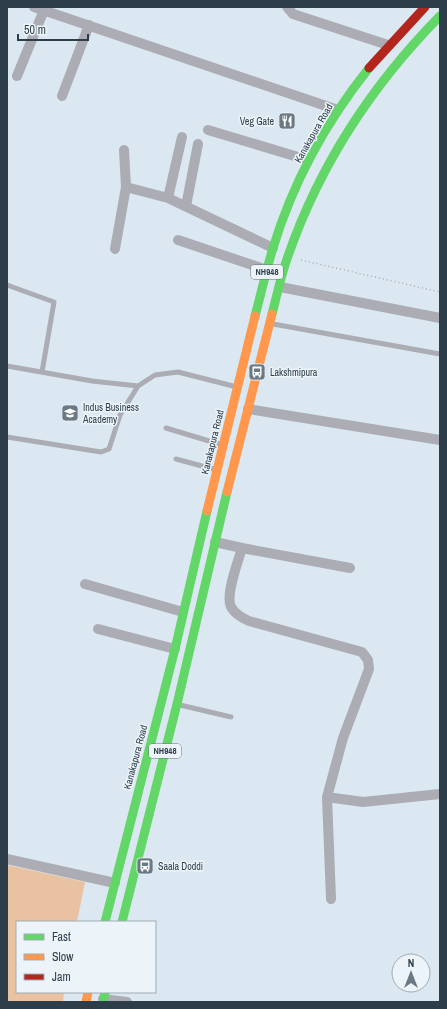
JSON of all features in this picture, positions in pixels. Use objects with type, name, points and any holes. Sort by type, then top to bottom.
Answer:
[{"type":"highway","name":"Kanakapura Road","points":[[106,921],[175,649],[222,444],[273,248],[308,160],[338,110],[388,45],[420,8]]},
{"type":"highway","name":"NH948","points":[[122,921],[177,704],[237,449],[287,257],[297,229],[326,165],[357,113],[406,50],[440,16]]},
{"type":"highway","points":[[192,575],[206,579]]},
{"type":"street","points":[[287,7],[293,14],[388,45]]},
{"type":"street","points":[[17,76],[39,9],[338,110]]},
{"type":"street","points":[[62,96],[89,25]]},
{"type":"street","points":[[208,130],[308,160]]},
{"type":"street","points":[[168,198],[182,137]]},
{"type":"street","points":[[186,206],[198,144]]},
{"type":"street","points":[[115,250],[126,187],[124,150]]},
{"type":"street","points":[[126,187],[168,198],[273,248]]},
{"type":"street","points":[[178,240],[267,270]]},
{"type":"street","points":[[280,287],[440,318]]},
{"type":"street","points":[[248,409],[440,440]]},
{"type":"street","points":[[215,542],[350,568]]},
{"type":"street","points":[[242,548],[229,599],[232,608],[239,616],[249,621],[362,652],[368,660],[368,669],[343,738],[327,797],[331,899]]},
{"type":"street","points":[[85,584],[183,612]]},
{"type":"street","points":[[98,629],[175,649]]},
{"type":"street","points":[[327,797],[363,802],[440,794]]},
{"type":"street","points":[[7,859],[115,883]]},
{"type":"street","points":[[103,998],[128,1002]]},
{"type":"lane","points":[[7,285],[54,302],[42,372]]},
{"type":"lane","points":[[270,324],[440,354]]},
{"type":"lane","points":[[7,366],[92,381],[138,386]]},
{"type":"lane","points":[[7,437],[101,452],[109,449],[120,415],[138,386],[156,375],[178,372],[220,382],[237,388]]},
{"type":"lane","points":[[166,428],[222,444]]},
{"type":"lane","points":[[176,458],[216,470]]},
{"type":"lane","points":[[177,704],[231,717]]},
{"type":"path","points":[[287,257],[440,292]]},
{"type":"shaded area","points":[[7,865],[85,882],[77,921],[16,921],[16,993],[64,993],[63,1002],[7,1002]]},
{"type":"traffic: fast","points":[[272,314],[281,278],[301,222],[332,158],[350,127],[370,98],[415,42],[440,16]]},
{"type":"traffic: fast","points":[[255,316],[273,248],[290,200],[301,176],[325,131],[369,68]]},
{"type":"traffic: fast","points":[[122,921],[177,704],[227,492]]},
{"type":"traffic: fast","points":[[105,921],[175,649],[207,511]]},
{"type":"traffic: fast","points":[[103,1002],[105,993]]},
{"type":"traffic: slow","points":[[227,492],[272,314]]},
{"type":"traffic: slow","points":[[207,511],[255,316]]},
{"type":"traffic: slow","points":[[86,1002],[88,993]]},
{"type":"traffic: jam","points":[[369,68],[425,7]]},
{"type":"place","name":"Veg Gate","points":[[287,121]]},
{"type":"place","name":"Lakshmipura","points":[[257,372]]},
{"type":"place","name":"Indus Business Academy","points":[[70,413]]},
{"type":"place","name":"Saala Doddi","points":[[145,866]]}]
